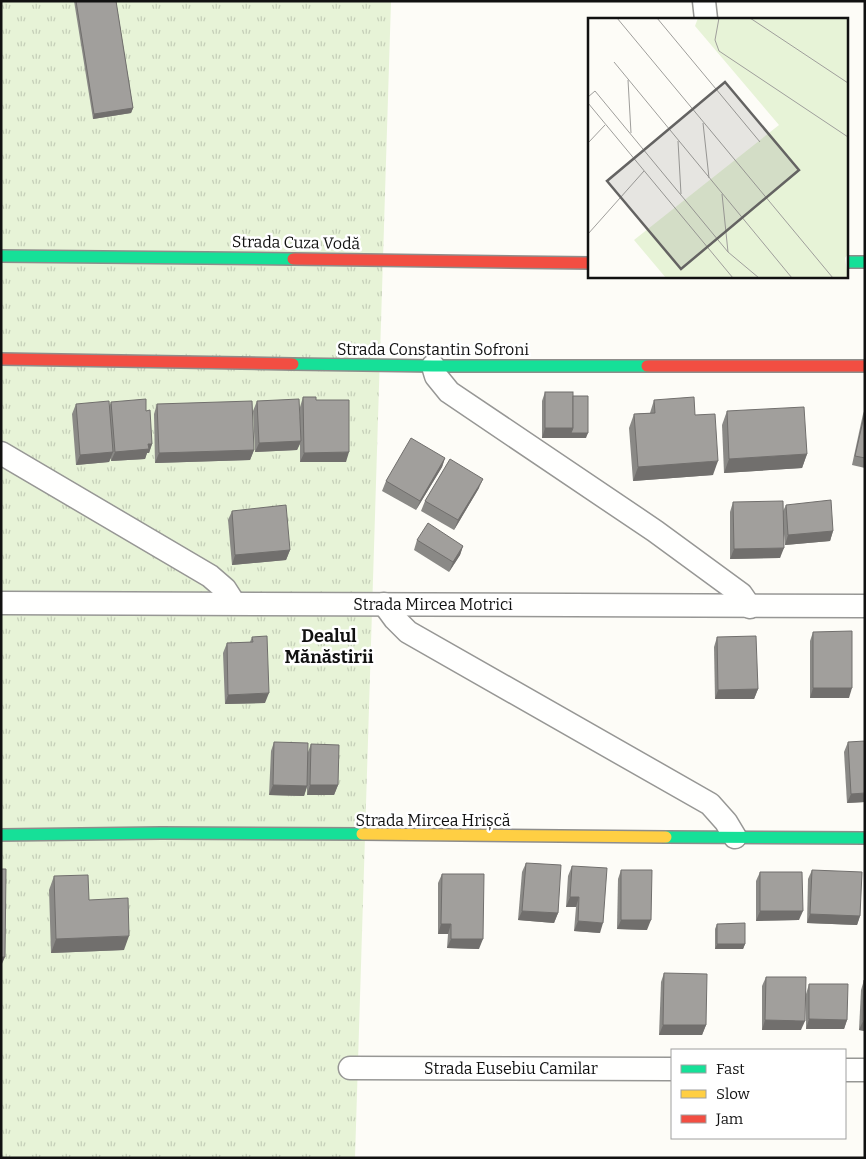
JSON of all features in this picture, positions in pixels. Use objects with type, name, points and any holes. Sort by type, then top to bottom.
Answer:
[{"type":"main road","name":"Strada Cuza Vodă","points":[[1,256],[588,262]]},
{"type":"main road","points":[[848,262],[865,262]]},
{"type":"main road","name":"Strada Constantin Sofroni","points":[[1,360],[432,366],[865,366]]},
{"type":"main road","name":"Strada Mircea Hrișcă","points":[[1,835],[161,833],[865,838]]},
{"type":"street","points":[[704,1],[706,18]]},
{"type":"street","points":[[432,366],[441,384],[449,392],[655,531],[741,594],[750,606]]},
{"type":"street","points":[[1,453],[210,576],[225,589],[234,603]]},
{"type":"street","name":"Strada Mircea Motrici","points":[[1,603],[865,606]]},
{"type":"street","points":[[384,604],[408,632],[710,804],[726,822],[735,837]]},
{"type":"street","name":"Strada Eusebiu Camilar","points":[[350,1068],[671,1069]]},
{"type":"street","points":[[846,1070],[865,1070]]},
{"type":"green space","points":[[1,1],[391,1],[355,1158],[1,1158]]},
{"type":"building","points":[[76,1],[116,1],[133,108],[94,114]]},
{"type":"building","points":[[545,392],[573,392],[573,428],[545,428]]},
{"type":"building","points":[[573,396],[588,396],[588,433],[571,433],[573,428]]},
{"type":"building","points":[[303,397],[316,397],[316,400],[349,400],[349,452],[304,453]]},
{"type":"building","points":[[694,397],[695,415],[715,414],[718,461],[638,467],[634,414],[655,413],[654,400]]},
{"type":"building","points":[[146,399],[146,411],[150,410],[152,444],[148,444],[149,449],[115,452],[111,402]]},
{"type":"building","points":[[299,399],[301,441],[259,443],[257,401]]},
{"type":"building","points":[[109,401],[113,452],[80,455],[76,404]]},
{"type":"building","points":[[252,401],[254,450],[159,453],[157,404]]},
{"type":"building","points":[[804,407],[807,454],[729,459],[727,411]]},
{"type":"building","points":[[865,412],[865,458],[855,456]]},
{"type":"building","points":[[411,438],[445,458],[420,501],[386,481]]},
{"type":"building","points":[[450,459],[483,479],[458,520],[425,501]]},
{"type":"building","points":[[831,500],[833,531],[788,535],[786,505]]},
{"type":"building","points":[[783,501],[784,548],[734,549],[733,502]]},
{"type":"building","points":[[286,505],[290,550],[235,555],[232,511]]},
{"type":"building","points":[[428,523],[463,546],[453,562],[417,540]]},
{"type":"building","points":[[852,631],[852,688],[813,688],[813,632]]},
{"type":"building","points":[[267,636],[269,693],[228,695],[227,643],[253,642],[252,637]]},
{"type":"building","points":[[756,636],[758,689],[718,690],[717,637]]},
{"type":"building","points":[[865,741],[865,793],[851,794],[848,742]]},
{"type":"building","points":[[274,742],[308,743],[307,786],[273,785]]},
{"type":"building","points":[[311,744],[339,745],[338,785],[310,785]]},
{"type":"building","points":[[526,863],[561,865],[558,913],[522,911]]},
{"type":"building","points":[[572,866],[607,868],[603,923],[578,921],[579,897],[570,897]]},
{"type":"building","points":[[1,869],[6,869],[5,957],[1,957]]},
{"type":"building","points":[[621,870],[652,870],[651,920],[621,920]]},
{"type":"building","points":[[812,870],[862,872],[860,916],[810,914]]},
{"type":"building","points":[[760,872],[802,872],[803,911],[760,911]]},
{"type":"building","points":[[442,874],[484,874],[483,939],[451,939],[451,924],[441,924]]},
{"type":"building","points":[[88,875],[89,900],[128,898],[129,936],[56,939],[54,876]]},
{"type":"building","points":[[745,923],[745,944],[717,944],[717,924]]},
{"type":"building","points":[[664,973],[707,974],[706,1025],[663,1025]]},
{"type":"building","points":[[766,977],[806,977],[805,1021],[765,1020]]},
{"type":"building","points":[[864,980],[865,1021],[863,1021]]},
{"type":"building","points":[[809,984],[848,984],[847,1020],[809,1019]]},
{"type":"traffic: fast","points":[[1,256],[293,259]]},
{"type":"traffic: fast","points":[[848,262],[865,262]]},
{"type":"traffic: fast","points":[[293,364],[647,366]]},
{"type":"traffic: fast","points":[[1,835],[161,833],[362,834]]},
{"type":"traffic: fast","points":[[666,837],[865,838]]},
{"type":"traffic: slow","points":[[362,834],[666,837]]},
{"type":"traffic: jam","points":[[293,259],[588,263]]},
{"type":"traffic: jam","points":[[1,359],[293,364]]},
{"type":"traffic: jam","points":[[647,366],[865,366]]},
{"type":"district","name":"Dealul Mănăstirii","points":[[329,646]]}]
